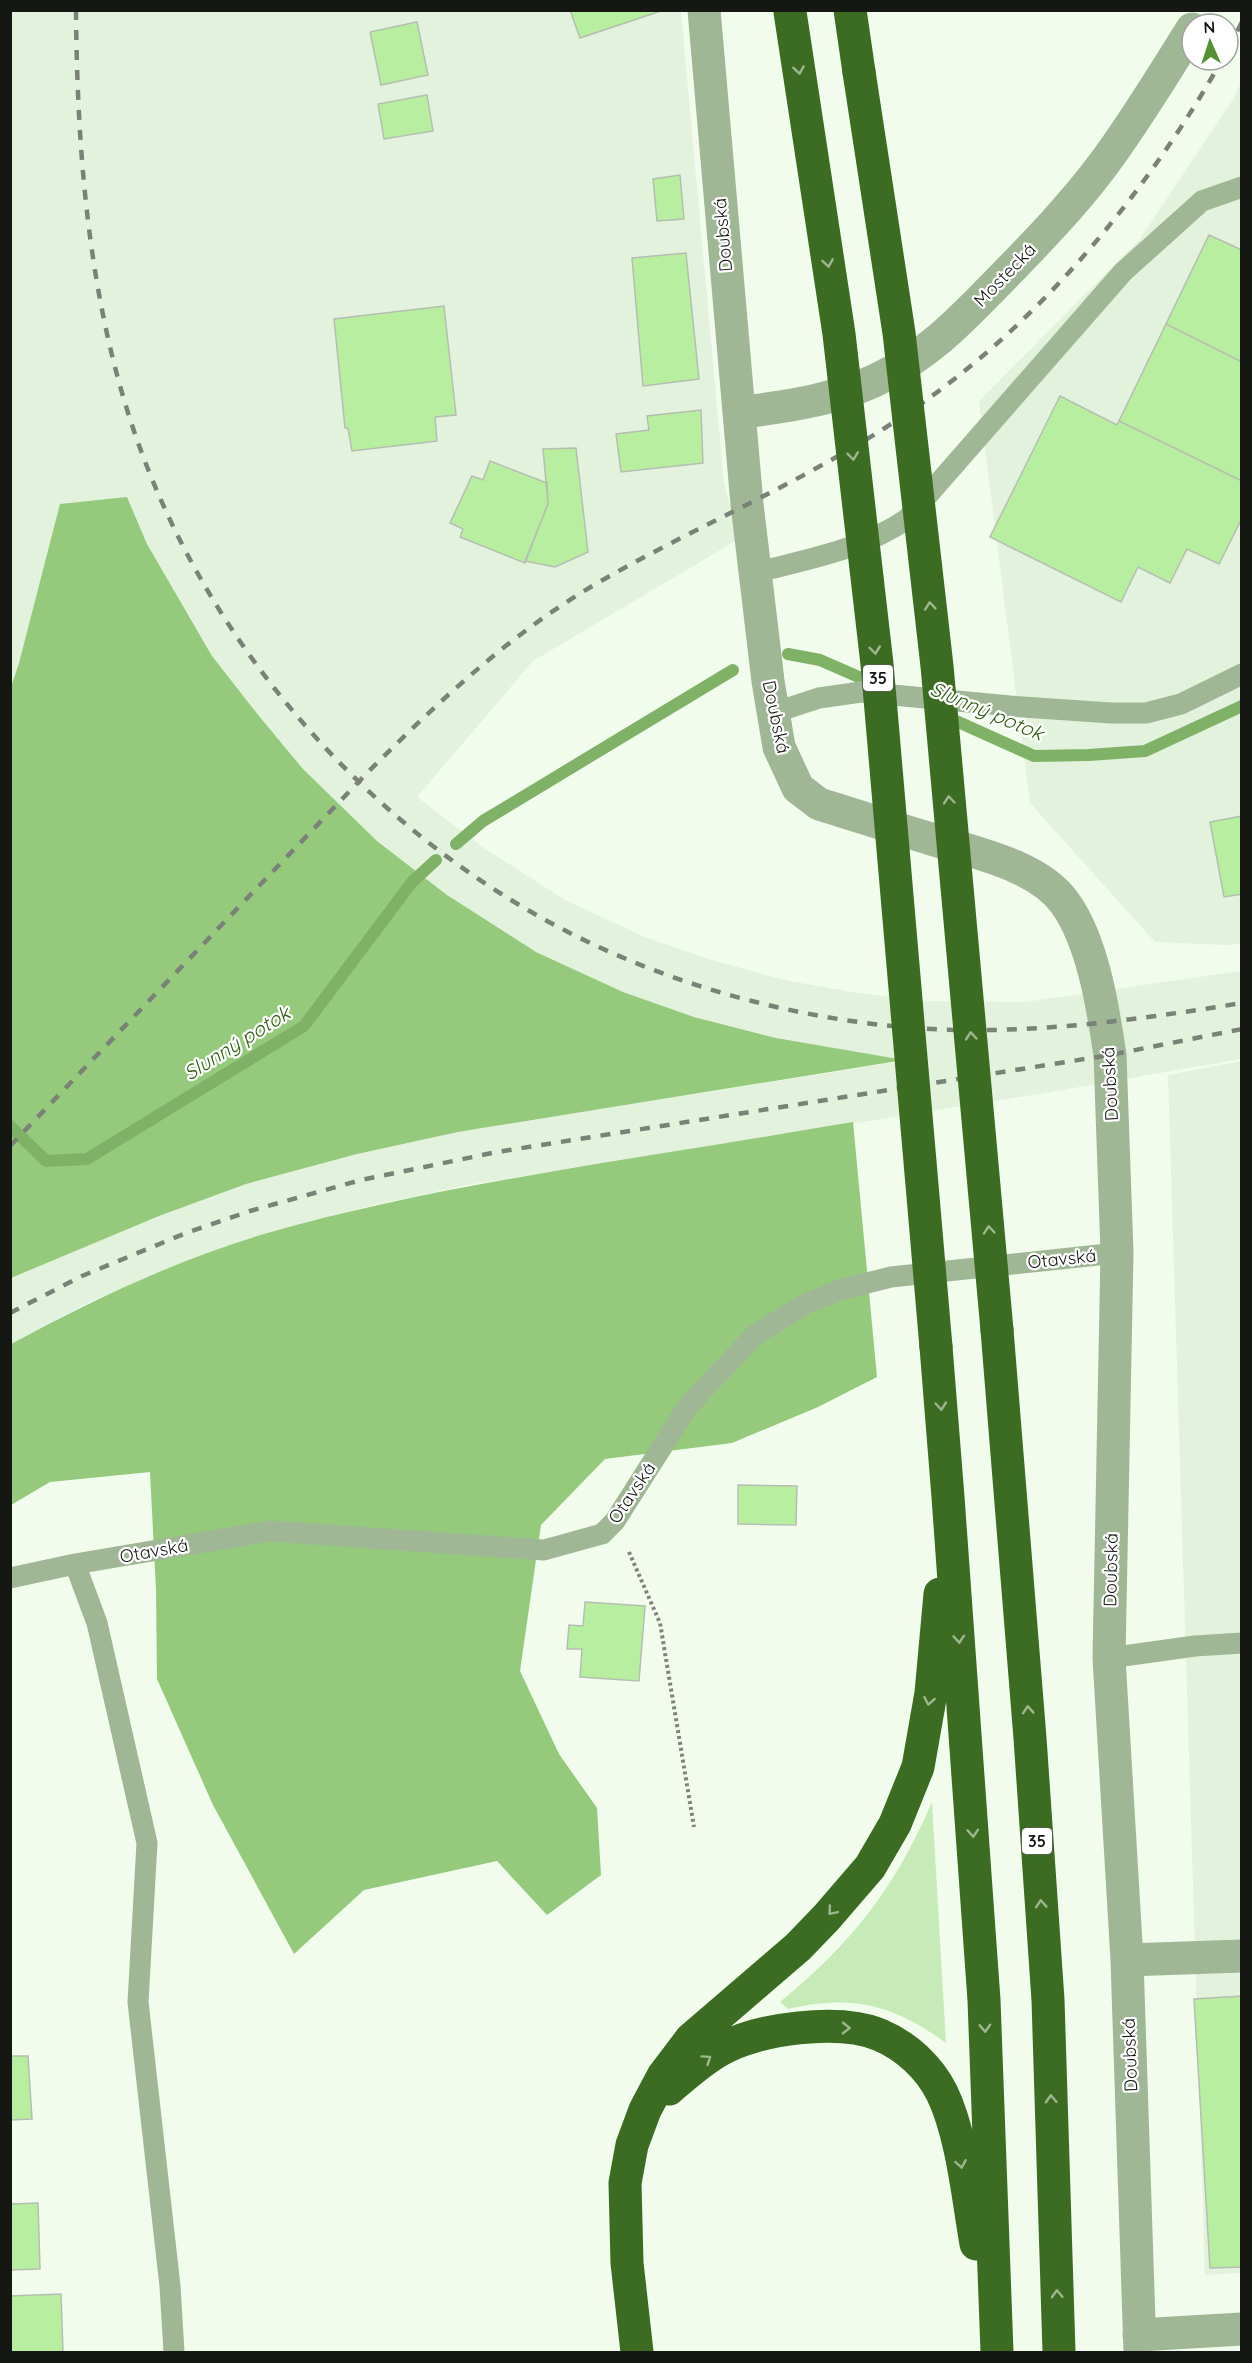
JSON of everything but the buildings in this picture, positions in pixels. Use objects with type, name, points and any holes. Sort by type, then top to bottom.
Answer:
[{"type":"highway","name":"35","points":[[850,10],[899,333],[937,666],[998,1330],[1048,2000],[1059,2352]]},
{"type":"highway","name":"35","points":[[859,72],[865,10]]},
{"type":"highway","name":"35","points":[[790,11],[839,334],[877,664],[936,1347],[984,2000],[996,2352]]},
{"type":"highway","points":[[637,2352],[627,2264],[625,2182],[632,2145],[645,2110],[663,2076],[691,2039],[798,1947],[826,1918],[870,1867],[895,1824],[918,1767],[931,1693],[948,1497]]},
{"type":"highway","points":[[645,2110],[687,2073],[721,2049],[766,2032],[810,2027],[856,2028],[879,2034],[900,2045],[932,2076],[949,2112],[957,2139],[996,2352]]},
{"type":"street","name":"Doubská","points":[[704,10],[755,573],[779,747],[798,788],[819,804],[1001,860],[1036,877],[1064,902],[1078,925],[1096,977],[1105,1022],[1110,1055],[1117,1253],[1109,1658],[1127,1960],[1139,2344]]},
{"type":"street","name":"Mostecká","points":[[739,413],[816,402],[874,381],[916,357],[953,329],[1047,231],[1102,166],[1180,48]]},
{"type":"street","points":[[1127,1960],[1242,1956]]},
{"type":"street","points":[[1139,2344],[1242,2330]]},
{"type":"lane","points":[[755,573],[860,545],[880,536],[907,519],[1123,272],[1202,201],[1242,187]]},
{"type":"lane","points":[[773,713],[819,698],[861,692],[958,702],[1111,713],[1146,713],[1181,704],[1242,674]]},
{"type":"lane","name":"Otavská","points":[[10,1578],[75,1564],[270,1531],[544,1550],[602,1534],[615,1521],[688,1406],[755,1335],[807,1303],[843,1289],[891,1277],[1117,1253]]},
{"type":"lane","points":[[75,1564],[97,1623],[147,1843],[138,2002],[170,2286],[174,2352]]},
{"type":"lane","points":[[1109,1658],[1195,1646],[1242,1643]]},
{"type":"path","points":[[615,1521],[660,1623],[694,1827]]},
{"type":"shaded area","points":[[11,11],[681,11],[724,483],[739,539],[533,661],[417,797],[481,846],[565,900],[645,937],[712,960],[789,981],[926,1001],[1025,1002],[1241,971],[1241,1059],[1045,1093],[467,1185],[369,1206],[262,1235],[178,1266],[85,1304],[11,1344],[11,1278],[159,1216],[246,1184],[357,1154],[458,1132],[902,1061],[776,1038],[694,1017],[623,992],[536,952],[447,895],[377,841],[303,769],[259,716],[212,656],[147,544],[127,497],[19,663],[11,687]]},
{"type":"shaded area","points":[[1241,82],[1241,943],[1227,945],[1155,942],[1030,803],[979,401],[1140,239],[1234,98]]},
{"type":"shaded area","points":[[1241,1061],[1242,2273],[1205,2275],[1168,1075]]},
{"type":"green space","points":[[127,497],[147,544],[212,656],[259,716],[303,769],[377,841],[447,895],[536,952],[623,992],[694,1017],[776,1038],[904,1060],[458,1132],[357,1154],[246,1184],[159,1216],[11,1278],[11,687],[60,504]]},
{"type":"green space","points":[[853,1122],[877,1377],[818,1407],[732,1443],[605,1459],[541,1525],[520,1671],[559,1754],[597,1808],[601,1875],[547,1915],[497,1861],[364,1890],[294,1954],[213,1805],[157,1679],[156,1589],[150,1472],[50,1482],[11,1505],[11,1344],[103,1297],[166,1269],[264,1234],[390,1202],[474,1185]]},
{"type":"green space","points":[[932,1802],[946,2043],[908,2020],[871,2006],[832,2003],[788,2009],[780,2002],[829,1958],[887,1888],[918,1833]]},
{"type":"waterway","name":"Slunný potok","points":[[788,654],[820,660],[877,685]]},
{"type":"waterway","name":"Slunný potok","points":[[456,844],[483,821],[733,670]]},
{"type":"waterway","name":"Slunný potok","points":[[945,716],[1034,756],[1089,755],[1145,751],[1242,706]]},
{"type":"waterway","name":"Slunný potok","points":[[10,1126],[46,1161],[87,1159],[304,1026],[412,882],[436,860]]},
{"type":"railway","points":[[76,10],[82,159],[93,258],[112,355],[125,403],[153,482],[189,557],[232,629],[281,697],[336,759],[397,817],[463,868],[533,913],[573,935],[658,972],[702,987],[791,1010],[882,1025],[972,1030],[1107,1022],[1242,1003]]},
{"type":"railway","points":[[1240,26],[1242,22]]},
{"type":"railway","points":[[10,1146],[368,772],[447,696],[503,648],[594,585],[795,480],[874,435],[959,375],[1004,337],[1086,253],[1124,207],[1192,110],[1215,72]]},
{"type":"railway","points":[[10,1313],[82,1276],[186,1233],[250,1211],[361,1180],[497,1152],[1110,1055],[1242,1029]]}]
